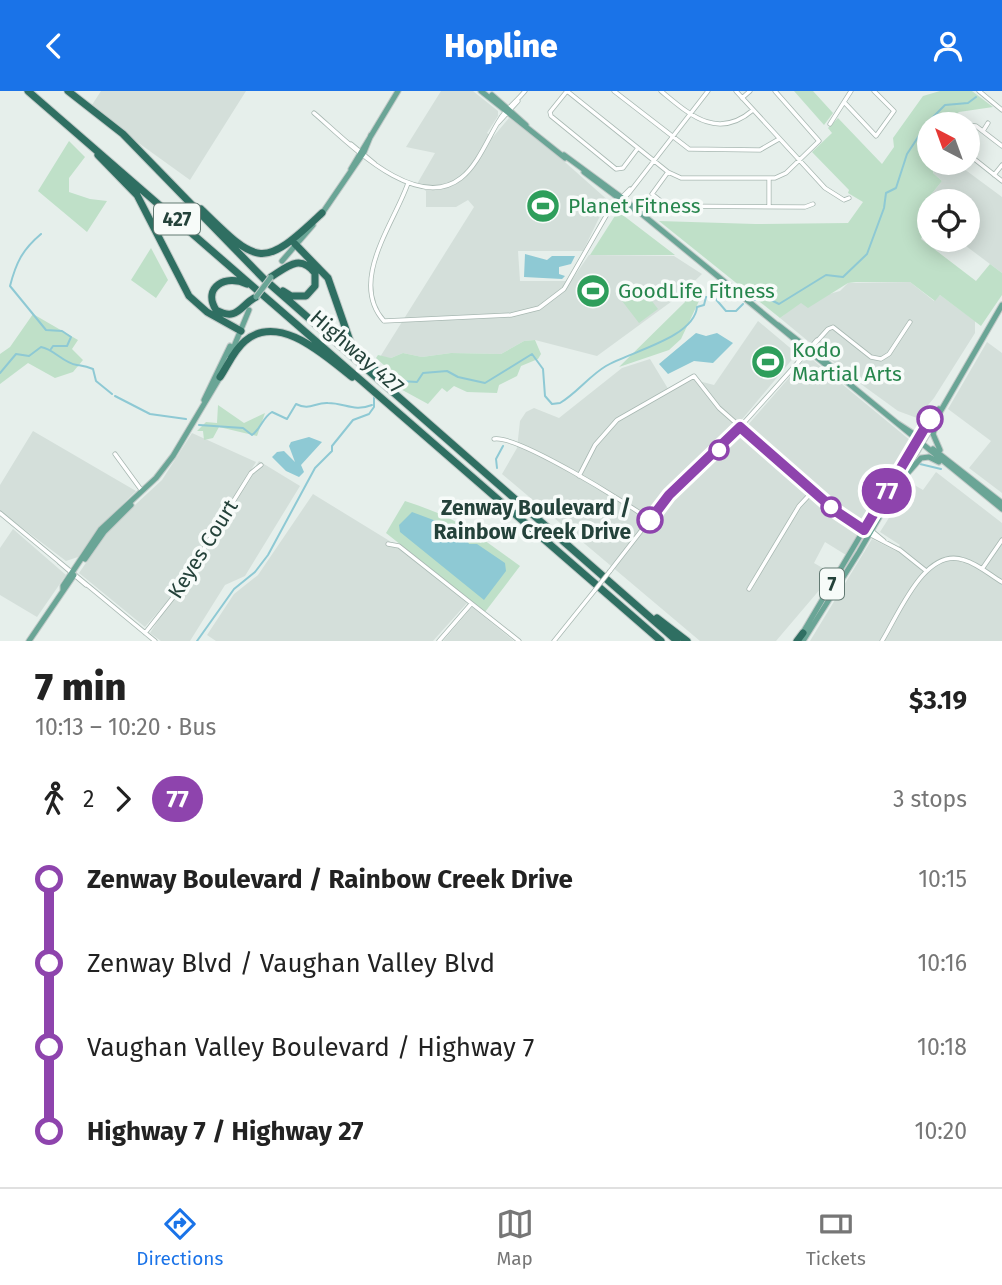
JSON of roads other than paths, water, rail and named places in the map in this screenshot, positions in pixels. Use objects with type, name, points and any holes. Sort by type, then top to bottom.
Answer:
[{"type":"highway","name":"Highway 427","points":[[28,91],[90,142],[661,641]]},
{"type":"highway","name":"Highway 427","points":[[68,91],[144,155],[268,278],[394,392],[677,641]]},
{"type":"highway","points":[[90,142],[137,195],[189,296],[207,312],[239,330]]},
{"type":"highway","points":[[144,155],[249,252],[262,255],[284,248],[322,213]]},
{"type":"highway","points":[[297,245],[324,270],[346,335],[381,380]]},
{"type":"highway","points":[[297,262],[311,268],[317,280],[312,291],[299,298],[268,278],[297,262]]},
{"type":"highway","points":[[256,297],[249,300],[243,310],[229,316],[216,310],[211,297],[214,288],[228,279],[237,279],[265,296]]},
{"type":"highway","points":[[220,377],[246,340],[255,334],[275,331],[297,338],[365,387],[370,387]]},
{"type":"highway","points":[[623,592],[687,641]]},
{"type":"highway","points":[[622,607],[653,641]]},
{"type":"main road","points":[[203,405],[256,297],[268,278],[322,213],[398,91]]},
{"type":"main road","points":[[481,91],[509,111]]},
{"type":"main road","points":[[487,91],[1002,506]]},
{"type":"main road","name":"7","points":[[868,531],[1002,305]]},
{"type":"main road","points":[[73,574],[104,532],[152,486],[173,456],[220,377],[239,330]]},
{"type":"main road","points":[[941,407],[933,434],[934,443],[953,467]]},
{"type":"main road","name":"7","points":[[800,639],[898,482],[920,440]]},
{"type":"main road","points":[[29,641],[101,529],[142,491],[173,456]]},
{"type":"main road","points":[[898,482],[921,458],[929,457],[953,467]]},
{"type":"street","points":[[314,113],[375,164],[408,183],[447,185],[461,178],[498,123],[525,91]]},
{"type":"street","points":[[638,148],[624,167],[618,169],[550,114],[567,91],[668,172],[681,178],[769,179],[782,175],[818,143],[818,139],[775,91]]},
{"type":"street","points":[[614,91],[684,147],[694,150],[760,151],[779,139]]},
{"type":"street","points":[[661,91],[702,123],[734,122],[753,110]]},
{"type":"street","points":[[408,183],[371,264],[374,304],[384,321],[511,315],[539,308],[564,289],[609,213],[708,91]]},
{"type":"street","points":[[736,91],[825,188],[844,200],[849,198]]},
{"type":"street","points":[[742,98],[750,91]]},
{"type":"street","points":[[830,124],[851,91]]},
{"type":"street","points":[[844,102],[877,136],[894,111],[874,91]]},
{"type":"street","points":[[979,91],[1002,110]]},
{"type":"street","points":[[988,123],[982,131],[1002,146]]},
{"type":"street","points":[[980,164],[1002,181]]},
{"type":"street","points":[[994,175],[1002,165]]},
{"type":"street","points":[[668,172],[652,194],[667,206],[769,207],[813,204]]},
{"type":"street","points":[[769,179],[769,207]]},
{"type":"street","points":[[554,641],[669,495],[740,427],[819,339],[833,327],[871,357],[881,359],[889,355],[910,322]]},
{"type":"street","points":[[579,476],[595,445],[614,423],[691,376],[698,377],[719,408],[813,491],[851,522],[884,541],[925,571]]},
{"type":"street","points":[[494,439],[509,440],[579,476],[622,499],[650,520]]},
{"type":"street","points":[[116,454],[142,491]]},
{"type":"street","name":"Keyes Court","points":[[145,633],[175,595],[251,473],[261,465]]},
{"type":"street","points":[[749,589],[799,506],[813,491]]},
{"type":"street","points":[[0,513],[155,641]]},
{"type":"street","points":[[982,569],[1002,540]]},
{"type":"street","points":[[388,544],[399,546],[519,641]]},
{"type":"street","points":[[882,641],[925,571],[939,560],[954,558],[982,569],[1002,582]]},
{"type":"street","points":[[439,641],[471,604]]},
{"type":"water","points":[[525,254],[547,260],[552,256],[575,256],[571,264],[559,267],[559,274],[565,276],[562,279],[524,277]]},
{"type":"water","points":[[696,333],[706,336],[717,333],[733,343],[713,363],[694,361],[668,374],[659,364]]},
{"type":"water","points":[[309,437],[322,442],[301,465],[304,472],[299,477],[286,471],[272,457],[277,452],[284,451],[295,462],[289,446],[291,442]]},
{"type":"water","points":[[412,512],[463,531],[469,544],[477,544],[505,563],[506,571],[484,600],[400,532],[399,525]]},
{"type":"waterway","points":[[754,300],[765,297],[779,304],[826,275],[843,277],[867,254],[884,208],[886,193],[896,188],[907,154],[928,122],[945,105],[968,103],[976,97]]},
{"type":"waterway","points":[[41,234],[21,257],[10,286],[46,330],[62,331],[71,337],[67,346],[53,346],[51,349]]},
{"type":"waterway","points":[[393,384],[400,381],[417,382],[423,373],[447,371],[458,377],[485,383],[532,354],[543,369],[545,396],[552,404],[560,403],[606,366],[673,336],[693,318],[697,307],[704,305],[706,297],[714,297],[726,311],[736,311],[743,304]]},
{"type":"waterway","points":[[0,373],[16,354],[29,356],[41,347],[72,364],[93,369],[96,381],[112,394]]},
{"type":"waterway","points":[[115,396],[150,414],[186,419]]},
{"type":"waterway","points":[[197,641],[234,589],[255,572],[268,555],[315,468],[332,451],[332,446],[353,420],[369,414],[374,407],[374,396]]},
{"type":"waterway","points":[[199,425],[243,428],[252,435],[272,412],[287,419],[296,404],[305,407],[334,403],[360,408],[372,405]]},
{"type":"waterway","points":[[497,468],[496,459],[503,446]]},
{"type":"waterway","points":[[881,490],[902,454]]},
{"type":"waterway","points":[[920,464],[941,469]]},
{"type":"waterway","points":[[871,509],[878,495]]},
{"type":"place","name":"Planet Fitness","points":[[543,206]]},
{"type":"place","name":"GoodLife Fitness","points":[[593,291]]},
{"type":"place","name":"Kodo Martial Arts","points":[[768,362]]},
{"type":"place","name":"Zenway Boulevard / Rainbow Creek Drive","points":[[650,520]]}]
